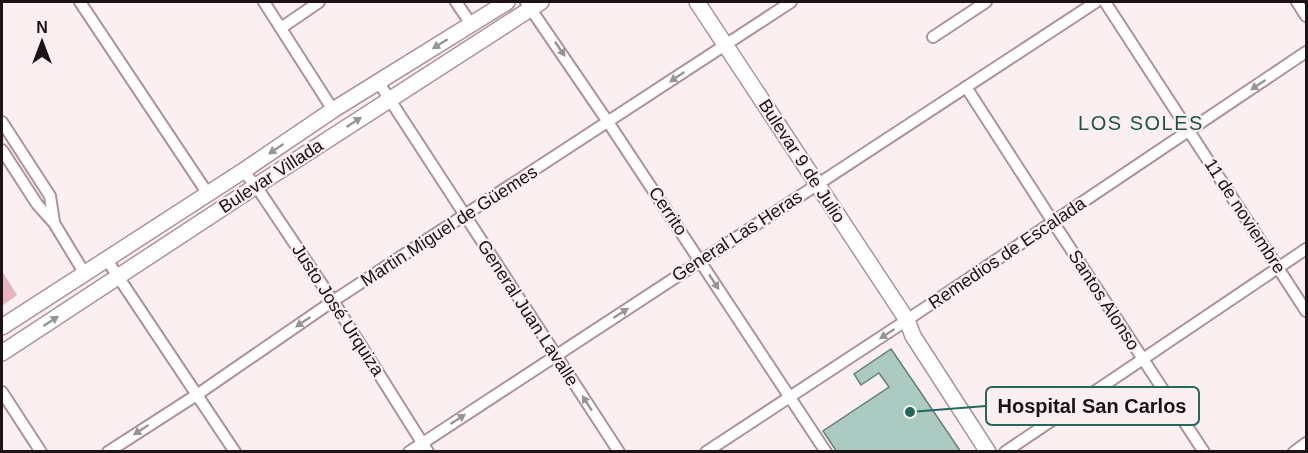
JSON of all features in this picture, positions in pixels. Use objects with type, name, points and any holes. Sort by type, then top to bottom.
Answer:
[{"type":"main road","name":"Bulevar Villada","points":[[2,327],[333,110],[507,2]]},
{"type":"main road","name":"Bulevar 9 de Julio","points":[[697,2],[907,320],[913,336],[988,452]]},
{"type":"main road","name":"Bulevar Villada","points":[[2,353],[533,4]]},
{"type":"main road","name":"Bulevar 9 de Julio","points":[[907,320],[921,331],[1000,452]]},
{"type":"street","points":[[80,2],[208,194]]},
{"type":"street","points":[[264,2],[333,110]]},
{"type":"street","points":[[280,28],[320,2]]},
{"type":"street","points":[[456,2],[471,24]]},
{"type":"street","name":"Martin Miguel de Güemes","points":[[108,452],[198,394],[333,301],[465,217],[791,2]]},
{"type":"street","points":[[933,37],[986,2]]},
{"type":"street","name":"General Las Heras","points":[[409,452],[425,447],[556,355],[1096,2]]},
{"type":"street","name":"11 de noviembre","points":[[1105,2],[1306,311]]},
{"type":"street","points":[[1297,2],[1306,16]]},
{"type":"street","name":"Cerrito","points":[[533,4],[608,122],[826,452]]},
{"type":"street","name":"Remedios de Escalada","points":[[706,452],[1306,52]]},
{"type":"street","name":"General Juan Lavalle","points":[[379,83],[619,452]]},
{"type":"street","name":"Santos Alonso","points":[[966,87],[1204,452]]},
{"type":"street","points":[[2,122],[50,196],[54,223]]},
{"type":"street","points":[[2,150],[37,204],[54,223],[85,274]]},
{"type":"street","name":"Justo José Urquiza","points":[[243,171],[256,186],[333,301],[425,447]]},
{"type":"street","points":[[1005,452],[1306,249]]},
{"type":"street","points":[[107,260],[235,452]]},
{"type":"street","points":[[2,392],[41,452]]},
{"type":"shaded area","points":[[2,271],[17,295],[2,306]]},
{"type":"building","points":[[891,349],[961,452],[837,452],[823,431],[889,387],[879,373],[861,385],[854,374]]},
{"type":"place","name":"Hospital San Carlos","points":[[910,412]]},
{"type":"district","name":"LOS SOLES","points":[[1141,123]]}]
